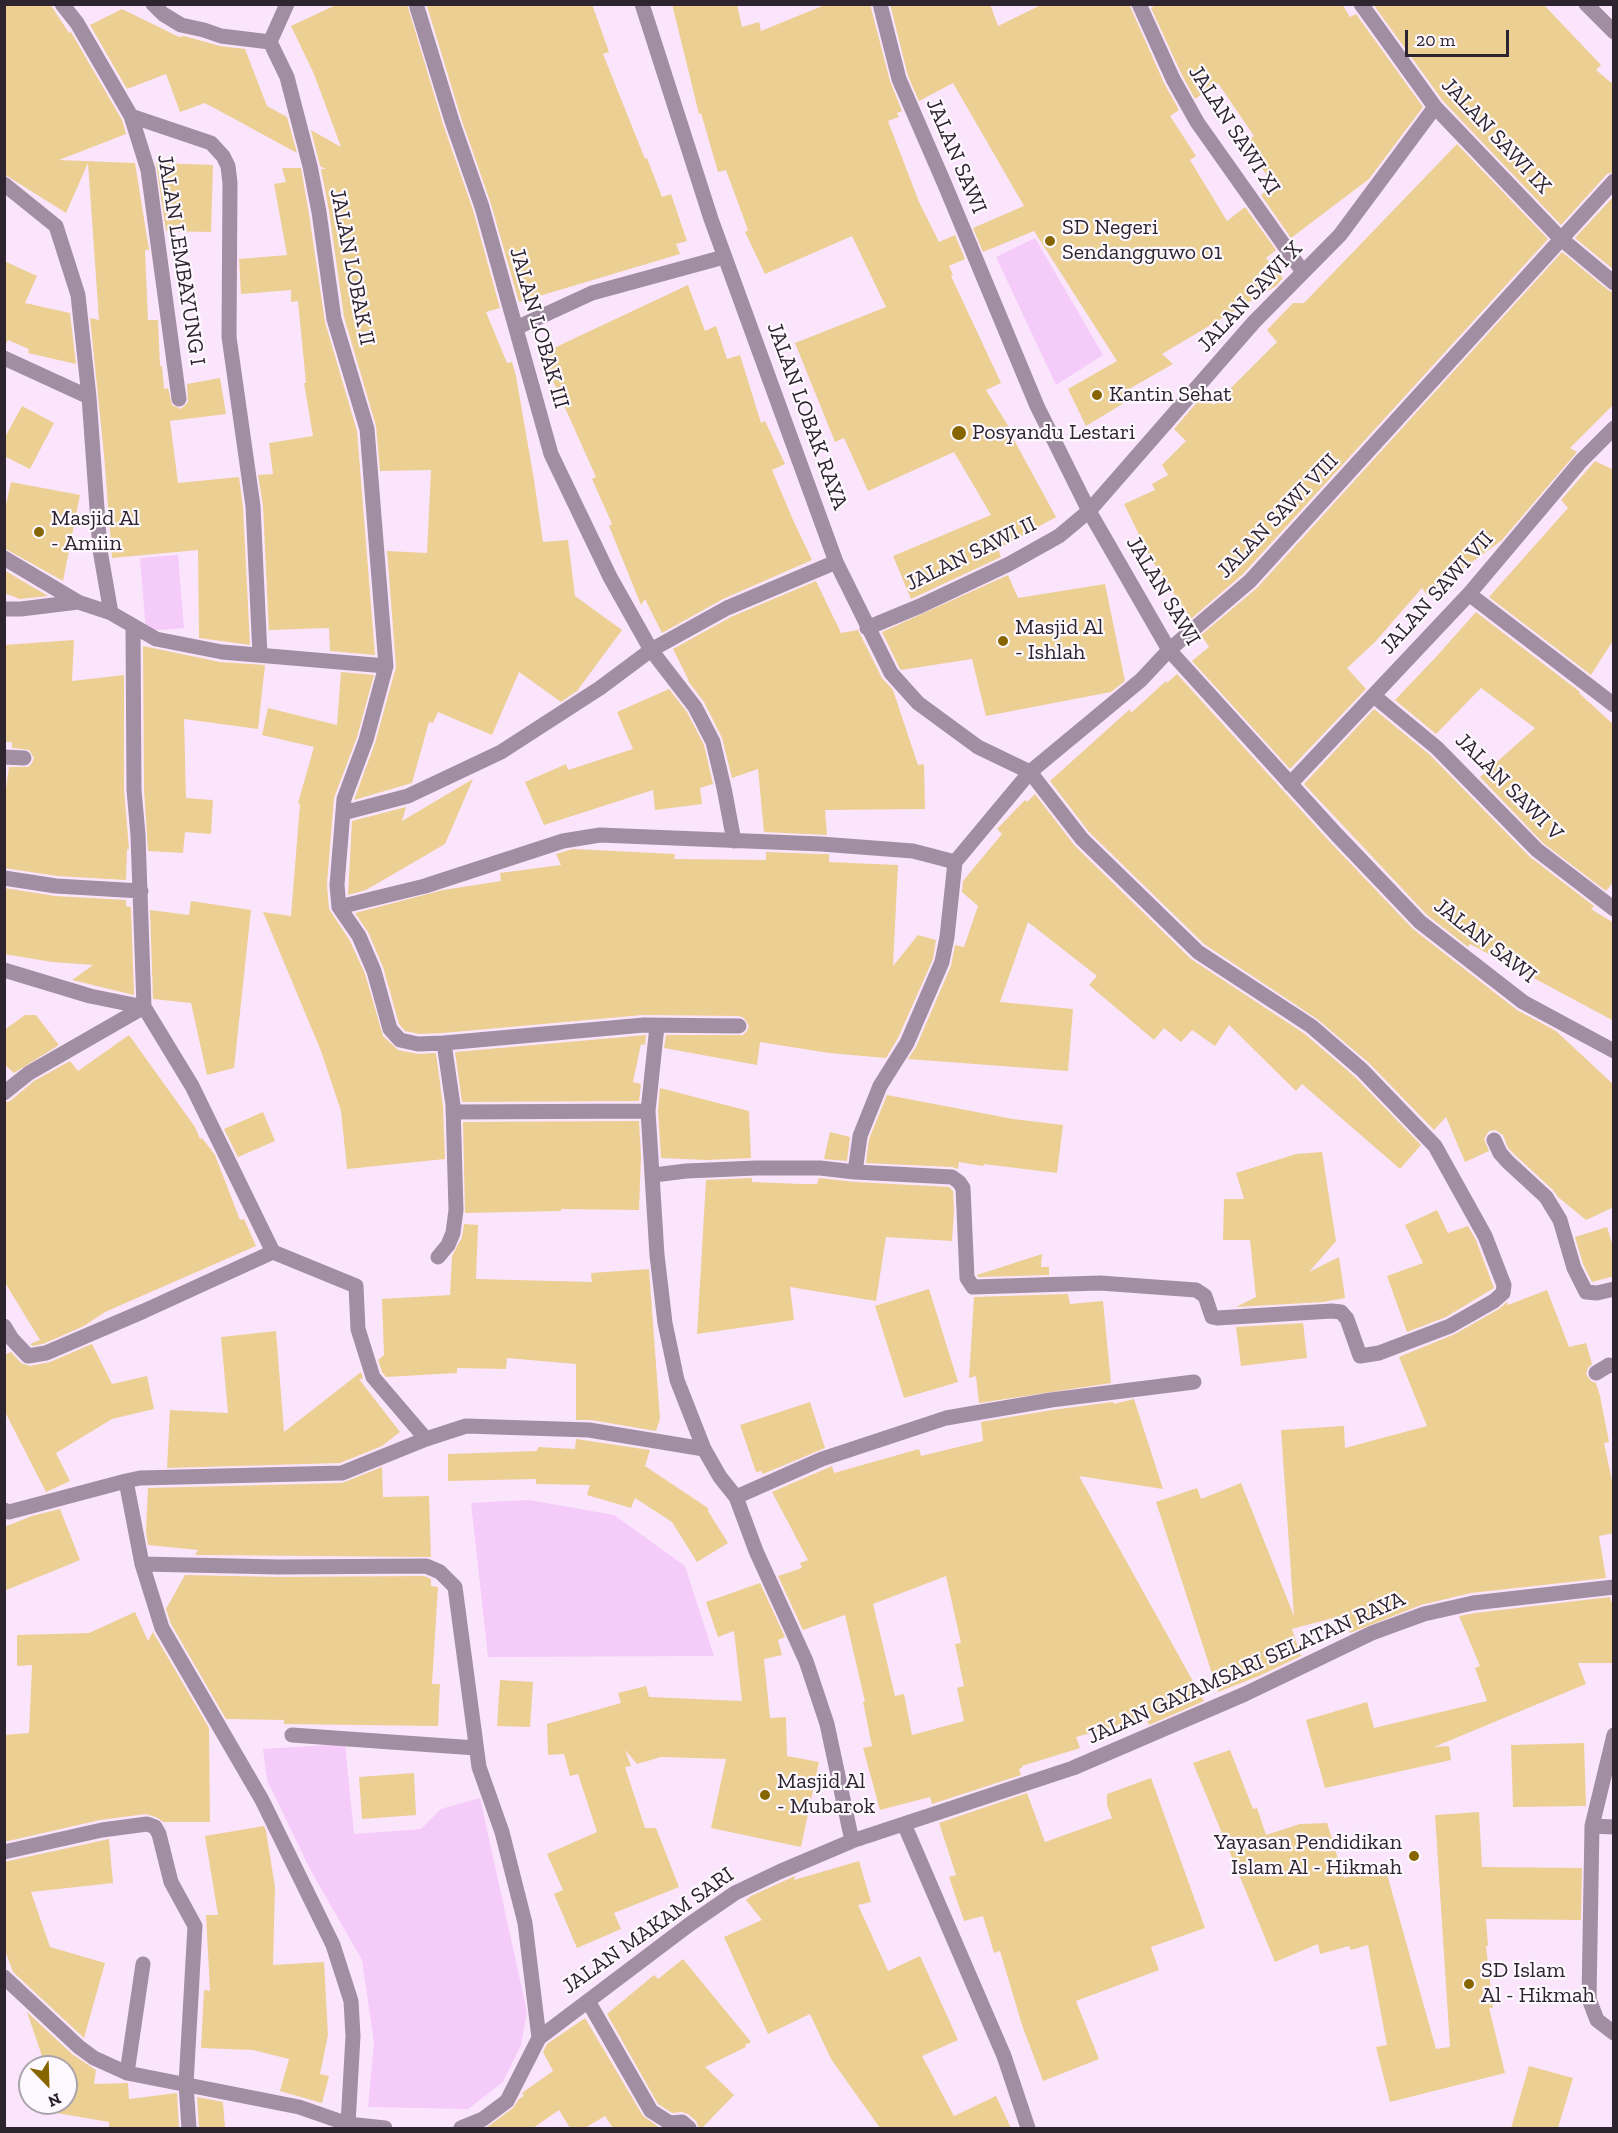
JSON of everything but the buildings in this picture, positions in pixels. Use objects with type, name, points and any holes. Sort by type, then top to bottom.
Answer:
[{"type":"street","name":"JALAN LEMBAYUNG I","points":[[62,4],[77,23],[131,116],[148,170],[179,399]]},
{"type":"street","points":[[153,4],[163,14],[181,25],[221,36],[270,42],[287,4]]},
{"type":"street","name":"JALAN LOBAK III","points":[[416,4],[482,207],[551,454],[610,577],[651,650],[696,707],[713,742],[734,840]]},
{"type":"street","name":"JALAN LOBAK RAYA","points":[[642,4],[724,257],[836,562],[867,628],[891,673],[918,702],[978,747],[1030,772]]},
{"type":"street","name":"JALAN SAWI","points":[[880,4],[899,79],[1037,406],[1089,511],[1169,650],[1290,784],[1420,921],[1523,1002],[1614,1051]]},
{"type":"street","name":"JALAN SAWI XI","points":[[1139,4],[1173,79],[1197,122],[1303,272]]},
{"type":"street","name":"JALAN SAWI IX","points":[[1361,4],[1435,108],[1560,238],[1614,283]]},
{"type":"street","points":[[1586,4],[1614,32]]},
{"type":"street","name":"JALAN LOBAK II","points":[[270,42],[287,77],[310,166],[334,319],[367,429],[386,666],[366,740],[344,799],[337,885],[339,907]]},
{"type":"street","name":"JALAN SAWI X","points":[[1089,511],[1254,322],[1340,235],[1435,108]]},
{"type":"street","points":[[131,116],[211,143],[228,166],[230,183],[229,337],[253,506],[260,655]]},
{"type":"street","name":"JALAN SAWI VIII","points":[[955,862],[1030,772],[1141,680],[1169,650],[1250,581],[1614,181]]},
{"type":"street","points":[[4,184],[56,226],[78,295],[89,397],[100,550],[111,614]]},
{"type":"street","points":[[516,328],[592,294],[724,257]]},
{"type":"street","points":[[4,358],[89,397]]},
{"type":"street","name":"JALAN SAWI VII","points":[[1290,784],[1469,594],[1581,461],[1614,428]]},
{"type":"street","name":"JALAN SAWI II","points":[[867,628],[1009,564],[1059,536],[1089,511]]},
{"type":"street","points":[[4,558],[78,602],[111,614],[156,639],[222,652],[386,666]]},
{"type":"street","points":[[343,813],[408,796],[501,752],[600,688],[651,650],[727,608],[836,562]]},
{"type":"street","points":[[1469,594],[1614,705]]},
{"type":"street","points":[[4,609],[78,602]]},
{"type":"street","points":[[133,626],[134,790],[141,891],[144,1007],[192,1086],[273,1252],[356,1286],[358,1329],[373,1377],[426,1439]]},
{"type":"street","name":"JALAN SAWI V","points":[[1374,696],[1437,748],[1537,850],[1614,909]]},
{"type":"street","points":[[4,756],[24,758]]},
{"type":"street","points":[[654,1175],[756,1168],[820,1168],[952,1177],[963,1188],[967,1278],[973,1287],[1100,1283],[1196,1290],[1201,1291],[1204,1296],[1212,1317],[1217,1318],[1341,1312],[1347,1318],[1360,1356],[1379,1353],[1450,1326],[1494,1301],[1503,1293],[1504,1285],[1485,1236],[1435,1146],[1362,1070],[1311,1026],[1198,952],[1082,839],[1030,772]]},
{"type":"street","points":[[739,1026],[657,1026],[444,1044],[418,1044],[400,1040],[390,1029],[374,971],[358,936],[339,907],[425,886],[563,841],[600,835],[821,844],[913,852],[955,862],[942,962],[907,1043],[876,1096],[860,1136],[855,1172]]},
{"type":"street","points":[[4,878],[56,885],[141,891]]},
{"type":"street","points":[[4,970],[90,996],[144,1007]]},
{"type":"street","points":[[4,1093],[29,1073],[144,1007]]},
{"type":"street","points":[[657,1026],[648,1111],[654,1175],[657,1255],[665,1323],[677,1380],[704,1449],[720,1477],[736,1497],[756,1551],[806,1661],[827,1724],[852,1841]]},
{"type":"street","points":[[438,1257],[448,1245],[453,1233],[456,1210],[453,1112],[444,1044]]},
{"type":"street","points":[[453,1112],[648,1111]]},
{"type":"street","points":[[1494,1140],[1500,1153],[1508,1162],[1551,1204],[1560,1220],[1574,1268],[1586,1292],[1598,1293],[1614,1289]]},
{"type":"street","points":[[4,1326],[12,1339],[28,1356],[46,1353],[273,1252]]},
{"type":"street","points":[[1596,1373],[1609,1365],[1614,1365]]},
{"type":"street","points":[[736,1497],[822,1459],[946,1418],[1051,1400],[1194,1382]]},
{"type":"street","points":[[4,1510],[9,1512],[140,1478],[342,1473],[426,1439],[466,1426],[578,1430],[704,1449]]},
{"type":"street","points":[[126,1481],[142,1564],[162,1628],[262,1800],[333,1945],[351,2001],[353,2036],[348,2124]]},
{"type":"street","points":[[142,1564],[426,1566],[440,1572],[455,1587],[478,1767],[502,1832],[525,1923],[539,2037]]},
{"type":"street","name":"JALAN GAYAMSARI SELATAN RAYA","points":[[904,1824],[1073,1767],[1245,1694],[1372,1633],[1424,1614],[1473,1604],[1614,1587]]},
{"type":"street","points":[[292,1735],[476,1748]]},
{"type":"street","points":[[1614,1736],[1592,1826],[1589,1999],[1596,2020],[1614,2033]]},
{"type":"street","points":[[4,1851],[102,1830],[147,1824],[155,1827],[159,1834],[171,1882],[195,1926],[186,2084],[189,2128]]},
{"type":"street","points":[[904,1824],[1004,2056],[1028,2128]]},
{"type":"street","name":"JALAN MAKAM SARI","points":[[461,2128],[483,2119],[507,2101],[539,2037],[735,1893],[852,1841],[904,1824]]},
{"type":"street","points":[[1592,1826],[1614,1827]]},
{"type":"street","points":[[127,2073],[143,1964]]},
{"type":"street","points":[[4,1977],[79,2047],[94,2058],[127,2073],[299,2107],[348,2124],[385,2128]]},
{"type":"street","points":[[588,2001],[651,2111],[670,2123],[682,2122],[689,2128]]},
{"type":"shaded area","points":[[1035,238],[1103,355],[1056,385],[996,257]]},
{"type":"shaded area","points":[[178,555],[184,628],[146,631],[140,558]]},
{"type":"shaded area","points":[[529,1500],[614,1515],[685,1566],[714,1656],[488,1657],[471,1503]]},
{"type":"shaded area","points":[[345,1744],[354,1834],[421,1829],[441,1809],[480,1798],[527,2012],[521,2045],[503,2082],[468,2109],[368,2107],[374,2043],[362,1960],[310,1869],[267,1780],[263,1749]]},
{"type":"place","name":"SD Negeri Sendangguwo 01","points":[[1050,241]]},
{"type":"place","name":"Kantin Sehat","points":[[1097,395]]},
{"type":"place","name":"Posyandu Lestari","points":[[959,433]]},
{"type":"place","name":"Masjid Al - Amiin","points":[[39,532]]},
{"type":"place","name":"Masjid Al - Ishlah","points":[[1003,641]]},
{"type":"place","name":"Masjid Al - Mubarok","points":[[765,1795]]},
{"type":"place","name":"Yayasan Pendidikan Islam Al - Hikmah","points":[[1414,1856]]},
{"type":"place","name":"SD Islam Al - Hikmah","points":[[1469,1984]]}]
